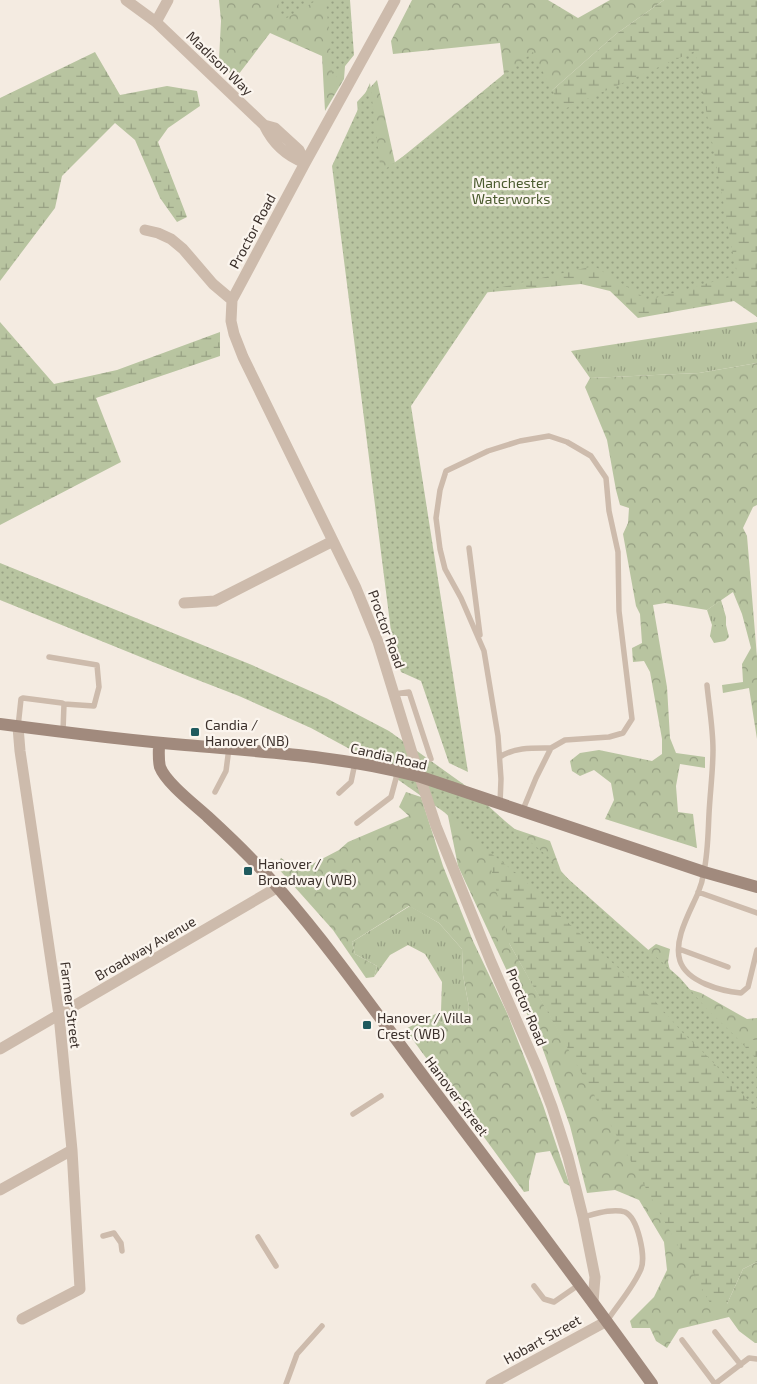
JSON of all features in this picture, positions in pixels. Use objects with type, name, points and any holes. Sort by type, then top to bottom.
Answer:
[{"type":"main road","name":"Candia Road","points":[[0,724],[160,743],[313,757],[355,762],[398,771],[704,872],[757,887]]},
{"type":"main road","name":"Hanover Street","points":[[160,743],[159,760],[164,774],[232,839],[278,887],[345,970],[580,1284],[652,1384]]},
{"type":"street","name":"Madison Way","points":[[126,0],[156,22],[264,125],[270,137],[291,158],[305,163]]},
{"type":"street","points":[[156,22],[168,0]]},
{"type":"street","name":"Proctor Road","points":[[395,0],[232,300],[231,321],[234,334],[244,357],[366,610],[440,835],[552,1107],[568,1157],[583,1217],[595,1277],[593,1302]]},
{"type":"street","points":[[145,230],[171,239],[183,249],[213,284],[232,300]]},
{"type":"street","points":[[184,603],[215,601],[333,541]]},
{"type":"street","name":"Farmer Street","points":[[18,727],[58,1015],[72,1150],[80,1289],[22,1319]]},
{"type":"street","name":"Broadway Avenue","points":[[0,1049],[278,887]]},
{"type":"street","points":[[0,1190],[72,1150]]},
{"type":"street","name":"Hobart Street","points":[[491,1384],[607,1321]]},
{"type":"lane","points":[[500,756],[506,752],[551,748],[565,740],[609,737],[623,733],[632,719],[619,611],[618,552],[608,511],[606,478],[591,456],[567,442],[549,436],[488,451],[446,471],[440,490],[436,518],[445,569],[461,598],[484,651],[500,756],[500,804]]},
{"type":"lane","points":[[469,548],[481,643]]},
{"type":"lane","points":[[18,727],[21,699],[23,698],[94,706],[99,687],[97,665],[49,657]]},
{"type":"lane","points":[[707,685],[713,749],[707,852],[698,892],[682,929],[679,959],[684,968],[696,980],[730,992],[741,993],[748,988],[757,950]]},
{"type":"lane","points":[[394,694],[409,692],[431,759]]},
{"type":"lane","points":[[63,732],[64,704]]},
{"type":"lane","points":[[408,740],[424,736]]},
{"type":"lane","points":[[215,792],[226,771],[229,748]]},
{"type":"lane","points":[[522,812],[551,748]]},
{"type":"lane","points":[[339,793],[351,782],[355,762]]},
{"type":"lane","points":[[358,823],[390,796],[398,771]]},
{"type":"lane","points":[[698,892],[757,913]]},
{"type":"lane","points":[[679,949],[728,967]]},
{"type":"lane","points":[[354,1114],[382,1096]]},
{"type":"lane","points":[[583,1217],[605,1212],[623,1212],[629,1215],[641,1241],[644,1257],[642,1267],[607,1321]]},
{"type":"lane","points":[[103,1236],[114,1233],[121,1243],[122,1251]]},
{"type":"lane","points":[[258,1238],[276,1266]]},
{"type":"lane","points":[[534,1286],[544,1299],[554,1302],[580,1284]]},
{"type":"lane","points":[[286,1384],[297,1354],[322,1326]]},
{"type":"lane","points":[[715,1332],[741,1365]]},
{"type":"lane","points":[[682,1340],[715,1384],[749,1358],[757,1359]]},
{"type":"green space","points":[[219,0],[341,0],[346,53],[344,79],[325,111],[322,56],[270,33],[235,79],[219,60],[221,21]]},
{"type":"green space","points":[[278,0],[317,0],[280,22]]},
{"type":"green space","points":[[326,0],[350,0],[354,55],[333,81]]},
{"type":"green space","points":[[412,0],[548,0],[578,18],[610,0],[664,0],[616,34],[505,132],[364,192],[357,102],[377,80],[395,163],[504,74],[500,43],[393,54],[391,41]]},
{"type":"green space","points":[[664,0],[757,0],[757,317],[734,301],[638,318],[610,291],[581,284],[480,293],[505,132],[616,34]]},
{"type":"green space","name":"Manchester Waterworks","points":[[695,51],[737,275],[648,300],[594,266],[489,290],[411,406],[468,772],[449,763],[421,681],[401,672],[393,647],[332,166],[370,83],[381,172],[418,146],[533,52],[562,110]]},
{"type":"green space","points":[[95,52],[120,95],[167,86],[197,91],[200,106],[168,128],[158,142],[187,217],[177,222],[160,198],[135,140],[115,123],[62,176],[55,208],[0,281],[0,98]]},
{"type":"green space","points":[[0,322],[54,384],[117,370],[220,332],[220,356],[96,398],[121,462],[0,525]]},
{"type":"green space","points":[[757,322],[757,363],[699,373],[590,378],[571,351]]},
{"type":"green space","points":[[757,363],[757,505],[753,507],[743,528],[747,536],[757,657],[757,739],[749,688],[723,693],[722,685],[743,682],[742,664],[751,648],[742,614],[733,592],[707,610],[665,603],[653,605],[667,687],[670,738],[676,753],[705,757],[705,768],[680,764],[676,786],[678,812],[693,814],[697,848],[605,819],[614,800],[611,783],[594,770],[580,776],[572,771],[570,761],[580,753],[599,750],[652,761],[662,754],[662,739],[650,672],[644,661],[633,662],[632,648],[642,643],[640,614],[636,606],[623,534],[628,523],[629,508],[620,505],[607,440],[585,387],[590,378],[699,373]]},
{"type":"green space","points":[[0,563],[252,665],[326,698],[389,731],[466,786],[551,859],[557,869],[680,978],[706,1008],[757,1060],[757,1110],[681,1031],[655,1001],[535,893],[525,880],[483,847],[444,812],[370,760],[311,728],[239,696],[0,600]]},
{"type":"green space","points":[[721,600],[726,617],[726,625],[712,625],[707,610]]},
{"type":"green space","points":[[712,625],[726,625],[729,637],[725,641],[714,643],[710,636]]},
{"type":"green space","points":[[406,792],[421,797],[443,866],[473,941],[507,1013],[543,1105],[570,1186],[564,1183],[550,1151],[536,1153],[529,1181],[529,1191],[524,1192],[405,1029],[428,1018],[452,1026],[467,1024],[469,1007],[463,975],[462,949],[439,923],[409,906],[352,942],[355,954],[377,966],[374,977],[366,978],[333,930],[276,866],[281,858],[299,871],[339,850],[348,842],[409,816],[399,807]]},
{"type":"green space","points":[[446,806],[550,841],[561,871],[592,905],[643,954],[656,944],[670,949],[668,962],[671,975],[682,987],[701,993],[747,1019],[757,1018],[757,1040],[750,1040],[747,1056],[509,943],[581,1070],[727,1304],[743,1269],[757,1262],[757,1343],[739,1331],[729,1317],[679,1329],[667,1348],[656,1341],[650,1328],[632,1328],[630,1321],[654,1297],[667,1270],[664,1242],[639,1200],[615,1190],[587,1193],[570,1126],[541,1044],[458,866]]},
{"type":"green space","points":[[485,844],[732,1072],[757,1098],[757,1262],[743,1269],[727,1304],[710,1303],[509,943]]},
{"type":"green space","points":[[410,906],[439,923],[462,949],[463,975],[469,1007],[467,1024],[452,1026],[428,1018],[441,1011],[442,982],[425,954],[408,945],[390,955],[374,977],[377,966],[355,954],[352,942]]},
{"type":"green space","points":[[750,1040],[757,1040],[757,1066],[747,1056],[743,1044]]},
{"type":"place","name":"Candia / Hanover (NB)","points":[[195,732]]},
{"type":"place","name":"Hanover / Broadway (WB)","points":[[248,871]]},
{"type":"place","name":"Hanover / Villa Crest (WB)","points":[[367,1025]]}]
